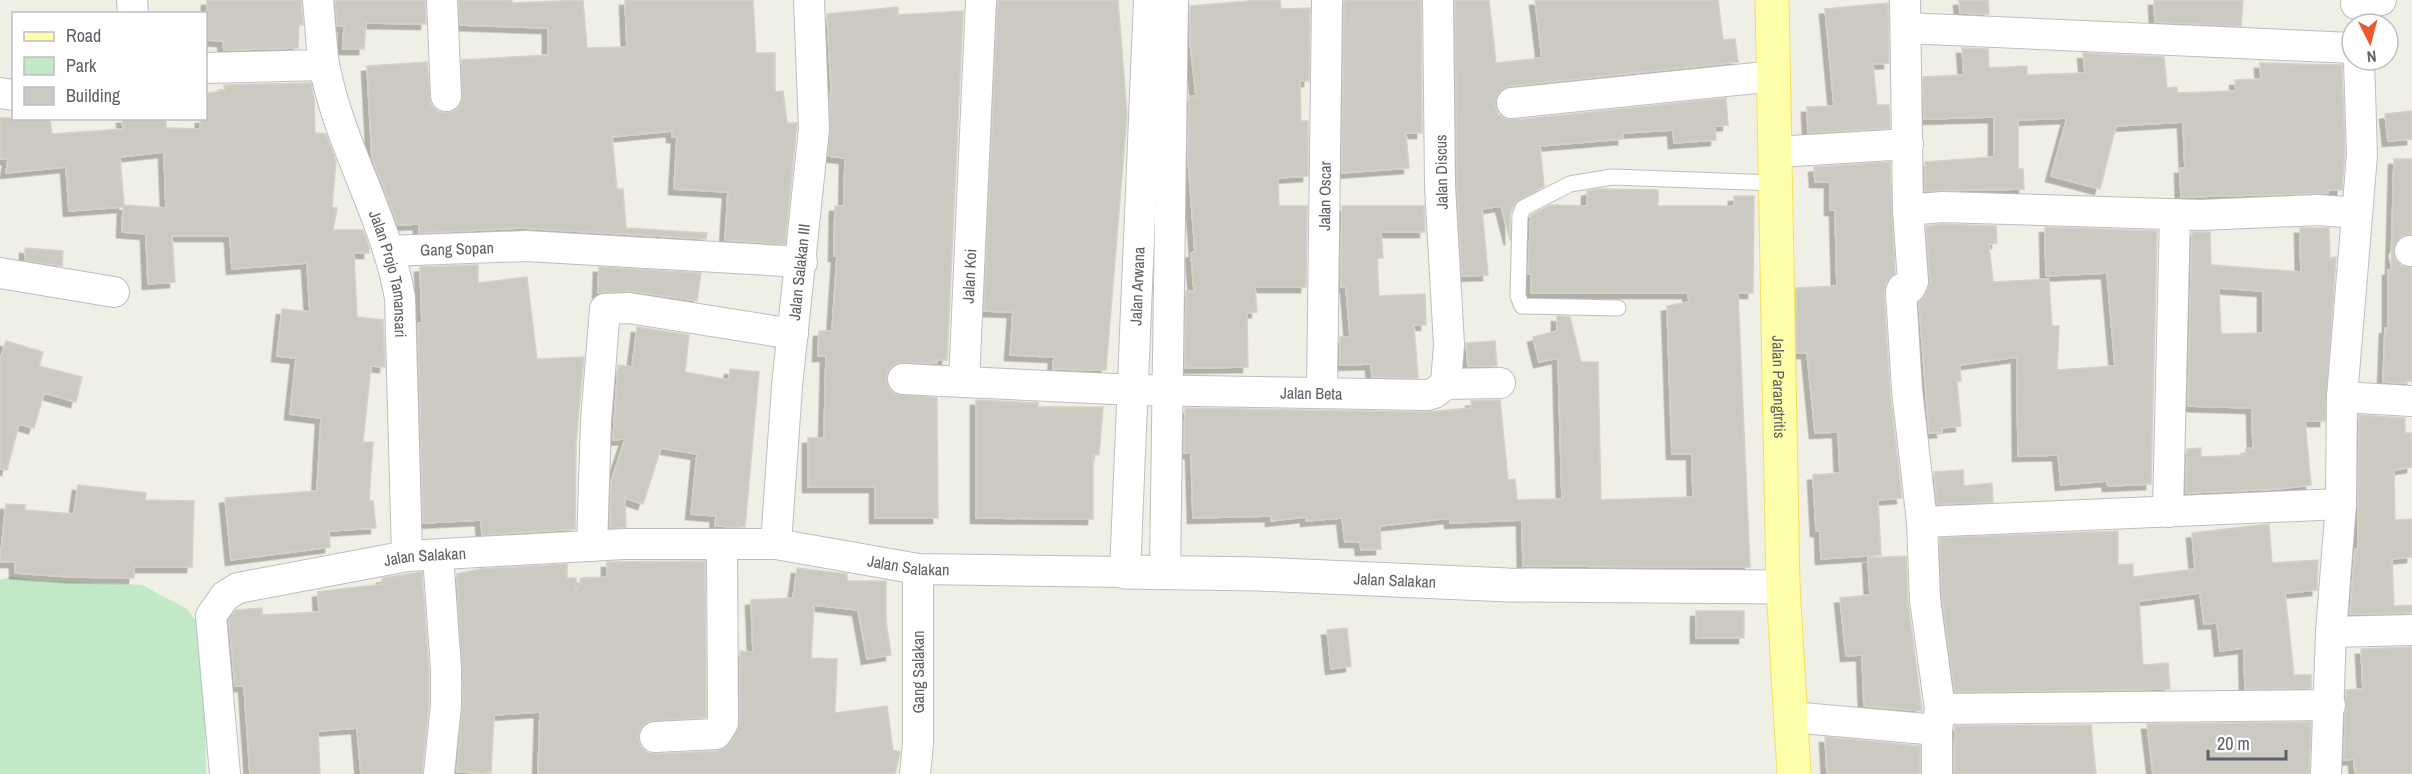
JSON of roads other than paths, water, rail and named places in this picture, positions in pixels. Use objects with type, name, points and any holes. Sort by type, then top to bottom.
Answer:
[{"type":"main road","name":"Jalan Parangtritis","points":[[1772,0],[1783,587],[1794,774]]},
{"type":"street","name":"Jalan Projo Tamansari","points":[[318,0],[324,65],[345,134],[396,273],[400,298],[407,556]]},
{"type":"street","points":[[442,0],[446,96]]},
{"type":"street","name":"Jalan Salakan III","points":[[776,544],[793,334],[814,129],[809,0]]},
{"type":"street","name":"Jalan Koi","points":[[964,382],[981,0]]},
{"type":"street","name":"Jalan Arwana","points":[[1125,572],[1135,390],[1149,0]]},
{"type":"street","name":"Jalan Arwana","points":[[1165,572],[1173,0]]},
{"type":"street","name":"Jalan Oscar","points":[[1322,391],[1328,0]]},
{"type":"street","name":"Jalan Discus","points":[[1438,0],[1440,186],[1449,345],[1446,384]]},
{"type":"street","points":[[1937,774],[1938,720],[1925,600],[1922,522],[1906,390],[1900,292],[1902,289],[1910,288],[1913,282],[1908,210],[1905,14],[2340,47]]},
{"type":"street","points":[[207,68],[324,65]]},
{"type":"street","points":[[2326,774],[2331,632],[2341,504],[2342,398],[2362,155],[2359,72]]},
{"type":"street","points":[[1512,103],[1775,76]]},
{"type":"street","points":[[1776,167],[1908,144]]},
{"type":"street","points":[[1908,210],[1942,207],[2175,215],[2319,210],[2357,213]]},
{"type":"street","points":[[2168,512],[2175,215]]},
{"type":"street","name":"Gang Sopan","points":[[388,251],[526,246],[802,262]]},
{"type":"street","points":[[0,273],[114,292]]},
{"type":"street","points":[[592,546],[596,421],[605,309],[629,308],[793,334]]},
{"type":"street","points":[[903,379],[1135,390]]},
{"type":"street","name":"Jalan Beta","points":[[1135,390],[1427,394],[1434,393],[1446,384],[1500,383]]},
{"type":"street","points":[[2342,398],[2412,401]]},
{"type":"street","points":[[1922,522],[2341,504]]},
{"type":"street","points":[[655,737],[716,734],[723,723],[722,544]]},
{"type":"street","name":"Jalan Salakan","points":[[225,774],[212,632],[212,616],[217,604],[238,588],[407,556],[592,546],[776,544],[918,569],[1165,572],[1509,585],[1783,587]]},
{"type":"street","points":[[438,556],[446,669],[446,705],[439,774]]},
{"type":"street","name":"Gang Salakan","points":[[915,774],[918,743],[918,569]]},
{"type":"street","points":[[2331,632],[2412,630]]},
{"type":"street","points":[[1791,717],[1938,720],[2330,705]]},
{"type":"lane","points":[[1618,308],[1522,306],[1518,296],[1520,216],[1523,208],[1585,179],[1776,167]]}]
